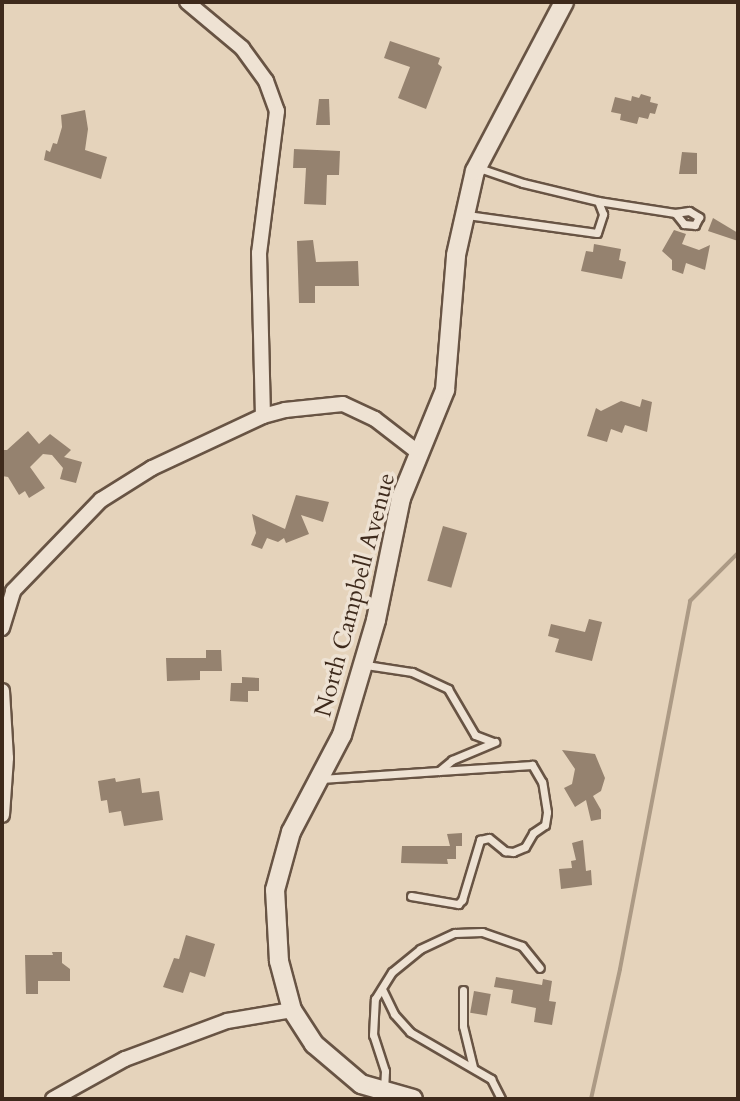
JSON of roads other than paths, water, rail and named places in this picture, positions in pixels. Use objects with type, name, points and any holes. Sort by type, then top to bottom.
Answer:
[{"type":"main road","name":"North Campbell Avenue","points":[[413,1099],[361,1084],[330,1062],[314,1044],[292,1010],[279,961],[275,890],[291,832],[342,735],[376,620],[401,498],[448,378],[456,255],[477,167],[564,2]]},
{"type":"street","points":[[187,2],[242,48],[266,81],[277,111],[259,253],[263,416]]},
{"type":"street","points":[[2,628],[13,591],[101,500],[152,468],[263,416],[285,410],[343,404],[375,419],[419,453]]},
{"type":"street","points":[[2,691],[2,815]]},
{"type":"street","points":[[53,1099],[125,1059],[227,1021],[292,1010]]},
{"type":"lane","points":[[477,167],[523,183],[598,201],[675,213]]},
{"type":"lane","points":[[465,215],[597,233],[603,214],[598,201]]},
{"type":"lane","points":[[363,665],[412,672],[448,689],[475,735],[484,741],[495,742],[452,760],[439,771]]},
{"type":"lane","points":[[319,779],[532,765],[542,782],[547,812],[545,825],[533,833],[525,847],[513,852],[505,851],[489,838],[480,840],[458,904],[411,896]]},
{"type":"lane","points":[[383,1092],[385,1071],[373,1035],[375,999],[392,972],[420,949],[455,933],[482,932],[522,946],[540,968]]},
{"type":"lane","points":[[382,989],[394,1014],[410,1032],[491,1079],[501,1099]]},
{"type":"lane","points":[[463,990],[463,1026],[473,1067]]},
{"type":"waterway","points":[[591,1099],[620,969],[690,601],[738,553]]}]
